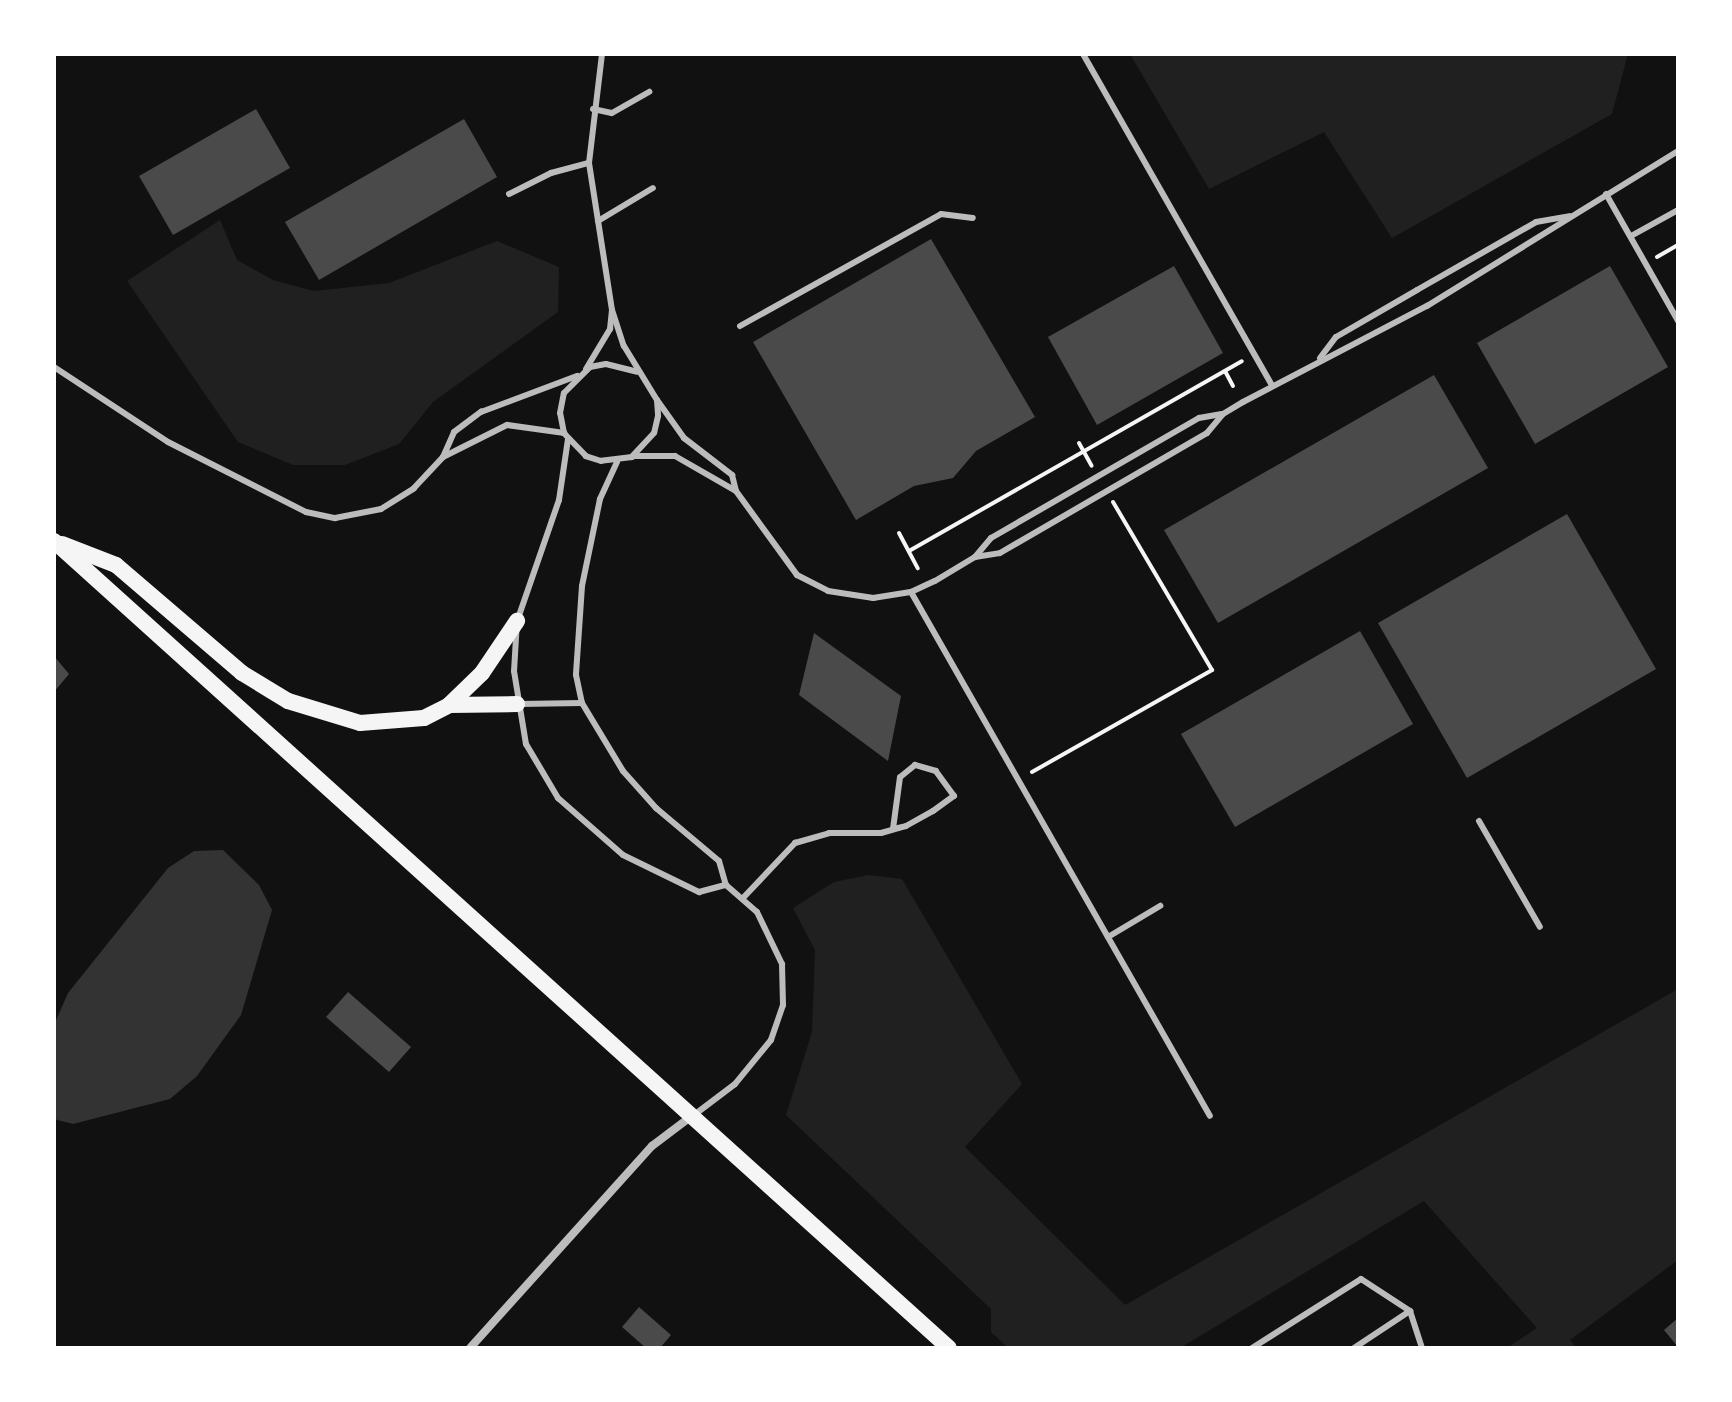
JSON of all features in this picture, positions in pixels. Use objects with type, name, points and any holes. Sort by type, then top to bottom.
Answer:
[{"type":"main road","points":[[54,541],[116,565],[242,673],[301,706],[349,721],[390,724],[424,718],[449,705],[482,673],[517,621]]},
{"type":"main road","points":[[54,541],[949,1348]]},
{"type":"main road","points":[[449,705],[517,704]]},
{"type":"street","points":[[470,1348],[652,1146],[694,1115]]},
{"type":"lane","points":[[602,54],[593,109],[589,163],[612,310],[637,372],[684,438],[732,475],[736,491],[784,563],[811,584],[873,598],[911,592],[975,557],[1000,553],[1207,433],[1223,414],[1272,385],[1320,358],[1358,346],[1545,238],[1569,216],[1678,151]]},
{"type":"lane","points":[[1083,54],[1272,385]]},
{"type":"lane","points":[[593,109],[612,113],[649,92]]},
{"type":"lane","points":[[509,194],[551,173],[589,163]]},
{"type":"lane","points":[[598,221],[653,188]]},
{"type":"lane","points":[[1606,194],[1678,321]]},
{"type":"lane","points":[[1631,236],[1678,210]]},
{"type":"lane","points":[[740,326],[941,214],[973,218]]},
{"type":"lane","points":[[1320,358],[1336,337],[1536,222],[1569,216]]},
{"type":"lane","points":[[586,370],[610,329],[612,310]]},
{"type":"lane","points":[[54,367],[168,442],[306,512],[335,518],[381,509],[414,488],[443,457],[454,432],[481,412],[606,364],[637,372]]},
{"type":"lane","points":[[577,376],[564,393],[560,413],[566,436],[559,500],[517,621],[517,704],[526,744],[541,775],[579,820],[623,855],[676,884],[699,892],[726,885]]},
{"type":"lane","points":[[632,457],[654,433],[657,400]]},
{"type":"lane","points":[[975,557],[991,538],[1110,469],[1199,418],[1223,414]]},
{"type":"lane","points":[[443,457],[507,425],[566,436],[586,456],[617,462],[632,457],[675,456],[736,491]]},
{"type":"lane","points":[[617,462],[600,499],[582,586],[576,675],[582,703],[623,771],[656,808],[719,861],[726,885],[743,898],[778,950],[783,1005],[771,1040],[757,1061],[694,1115]]},
{"type":"lane","points":[[911,592],[1210,1116]]},
{"type":"lane","points":[[517,704],[582,703]]},
{"type":"lane","points":[[743,898],[795,843],[829,833],[893,829],[954,796],[936,771],[927,765],[908,768],[895,787],[893,829]]},
{"type":"lane","points":[[1479,821],[1540,927]]},
{"type":"lane","points":[[1108,937],[1160,906]]},
{"type":"lane","points":[[1252,1348],[1361,1279],[1410,1311],[1422,1348]]},
{"type":"lane","points":[[1354,1348],[1410,1311]]},
{"type":"path","points":[[1657,257],[1678,245]]},
{"type":"path","points":[[909,551],[1242,361]]},
{"type":"path","points":[[1225,371],[1233,386]]},
{"type":"path","points":[[1079,443],[1093,468]]},
{"type":"path","points":[[1032,772],[1212,670],[1112,501]]},
{"type":"path","points":[[899,533],[918,568]]},
{"type":"shaded area","points":[[1130,54],[1628,54],[1612,114],[1392,238],[1324,132],[1209,189]]},
{"type":"shaded area","points":[[220,220],[237,260],[273,280],[314,291],[389,283],[497,241],[559,267],[558,312],[433,402],[399,444],[345,465],[293,465],[238,442],[127,281]]},
{"type":"shaded area","points":[[223,850],[259,885],[272,910],[241,1015],[197,1076],[170,1099],[73,1124],[54,1119],[54,1025],[68,993],[168,868],[194,851]]},
{"type":"shaded area","points":[[868,875],[902,879],[1022,1084],[965,1147],[1125,1305],[1678,989],[1678,1260],[1570,1340],[1577,1348],[1507,1348],[1537,1328],[1424,1201],[1180,1348],[1008,1348],[991,1332],[991,1309],[786,1115],[812,1032],[815,950],[793,908],[834,882]]},
{"type":"building","points":[[256,109],[290,168],[173,235],[139,176]]},
{"type":"building","points":[[464,119],[497,177],[319,280],[285,222]]},
{"type":"building","points":[[931,239],[1035,417],[976,451],[953,478],[914,486],[856,520],[753,342]]},
{"type":"building","points":[[1174,266],[1223,353],[1097,425],[1048,337]]},
{"type":"building","points":[[1610,266],[1668,367],[1535,444],[1477,343]]},
{"type":"building","points":[[1434,375],[1488,468],[1218,623],[1164,530]]},
{"type":"building","points":[[1567,514],[1656,669],[1467,778],[1378,623]]},
{"type":"building","points":[[1360,631],[1413,724],[1235,827],[1181,734]]},
{"type":"building","points":[[814,633],[901,696],[888,761],[799,695]]},
{"type":"building","points":[[54,656],[69,674],[54,692]]},
{"type":"building","points":[[348,992],[411,1047],[389,1072],[326,1017]]},
{"type":"building","points":[[639,1307],[671,1335],[660,1348],[646,1348],[622,1327]]},
{"type":"building","points":[[1678,1318],[1678,1347],[1664,1330]]}]
